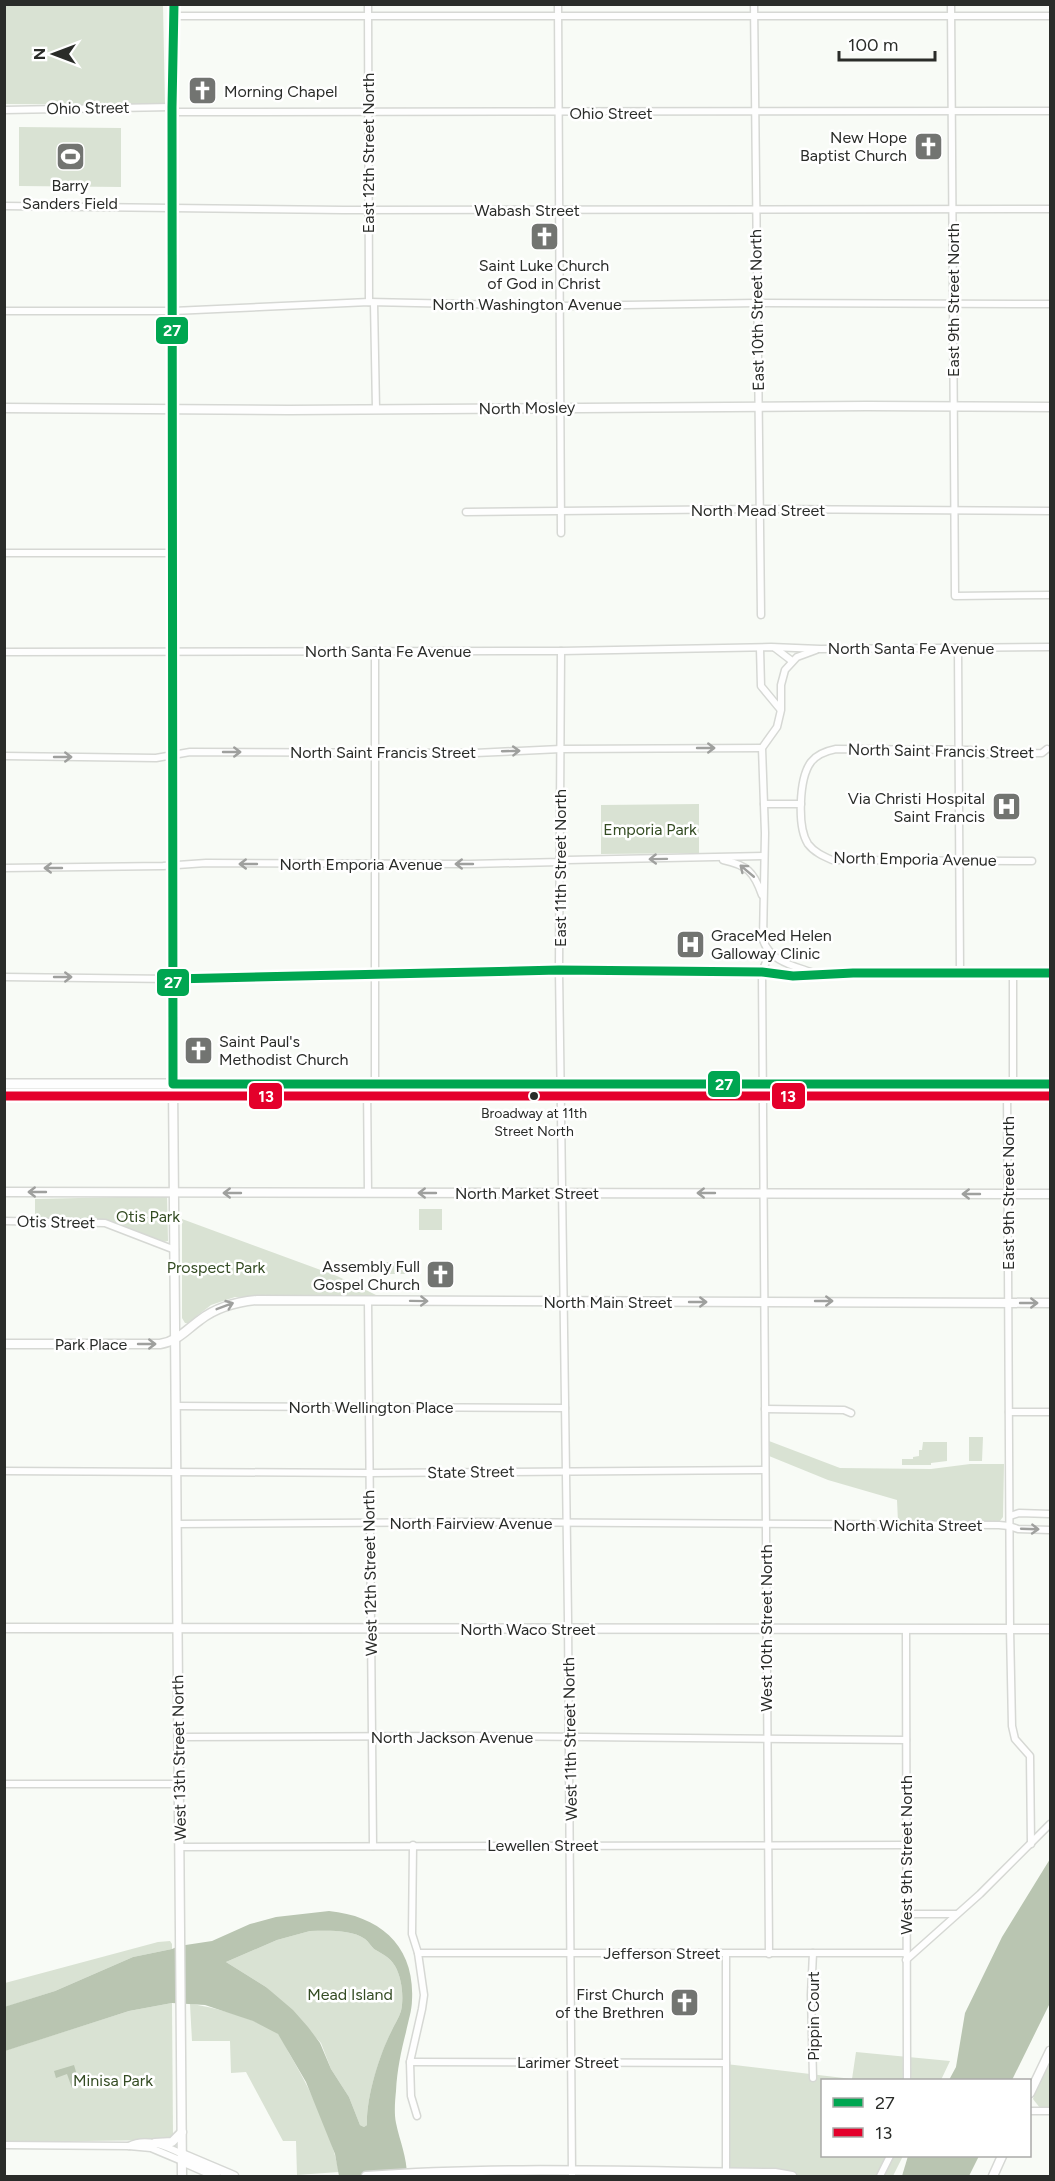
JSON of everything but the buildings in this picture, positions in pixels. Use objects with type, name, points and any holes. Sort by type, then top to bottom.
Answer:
[{"type":"main road","points":[[4,1084],[1050,1084]]},
{"type":"street","name":"West 13th Street North","points":[[173,4],[173,1084],[177,1339],[182,2176]]},
{"type":"street","name":"East 12th Street North","points":[[368,4],[368,210],[376,409]]},
{"type":"street","points":[[558,4],[561,533]]},
{"type":"street","name":"East 10th Street North","points":[[754,4],[761,615]]},
{"type":"street","name":"East 9th Street North","points":[[951,4],[955,596],[1050,595]]},
{"type":"street","points":[[174,16],[1050,16]]},
{"type":"street","name":"Ohio Street","points":[[4,110],[368,113],[1050,111]]},
{"type":"street","name":"Wabash Street","points":[[4,206],[368,210],[1050,208]]},
{"type":"street","name":"North Washington Avenue","points":[[4,310],[172,311],[371,303],[560,306],[757,303],[1050,304]]},
{"type":"street","name":"North Mosley","points":[[4,408],[1050,407]]},
{"type":"street","name":"North Mead Street","points":[[466,512],[760,509],[1050,511]]},
{"type":"street","points":[[4,554],[173,553]]},
{"type":"street","points":[[771,647],[780,650],[792,661]]},
{"type":"street","name":"North Santa Fe Avenue","points":[[4,652],[1050,647]]},
{"type":"street","points":[[760,648],[761,686],[781,710]]},
{"type":"street","points":[[958,648],[960,973]]},
{"type":"street","points":[[816,974],[788,964],[770,952],[763,940],[762,748],[777,727],[785,670],[792,661],[803,654],[820,649]]},
{"type":"street","points":[[368,1193],[374,975],[375,651]]},
{"type":"street","name":"East 11th Street North","points":[[561,651],[560,970],[563,1302]]},
{"type":"street","name":"North Saint Francis Street","points":[[4,756],[156,758],[190,752],[475,753],[561,749],[762,748]]},
{"type":"street","name":"North Saint Francis Street","points":[[801,804],[802,787],[807,768],[815,757],[827,750],[971,750],[986,754],[1042,753],[1047,749]]},
{"type":"street","points":[[764,804],[801,804]]},
{"type":"street","name":"North Emporia Avenue","points":[[801,804],[804,833],[808,844],[816,852],[832,860],[1032,861]]},
{"type":"street","name":"North Emporia Avenue","points":[[4,868],[560,862],[764,856]]},
{"type":"street","name":"North Emporia Avenue","points":[[717,858],[747,869],[756,880],[764,900]]},
{"type":"street","points":[[765,1302],[762,972],[770,952]]},
{"type":"street","points":[[4,977],[173,979],[560,970],[762,972],[793,975],[1050,973]]},
{"type":"street","name":"East 9th Street North","points":[[1008,1303],[1012,973]]},
{"type":"street","name":"North Market Street","points":[[4,1192],[1050,1194]]},
{"type":"street","name":"Otis Street","points":[[4,1221],[105,1223],[175,1250]]},
{"type":"street","name":"North Main Street","points":[[177,1339],[214,1311],[237,1302],[279,1300],[1050,1303]]},
{"type":"street","name":"West 12th Street North","points":[[368,1300],[373,1846]]},
{"type":"street","name":"West 11th Street North","points":[[563,1302],[570,1737],[572,2174]]},
{"type":"street","name":"West 10th Street North","points":[[765,1302],[769,1954]]},
{"type":"street","points":[[1008,1303],[1012,1726],[1015,1738],[1030,1756],[1031,1844]]},
{"type":"street","name":"Park Place","points":[[4,1344],[160,1344],[177,1339]]},
{"type":"street","name":"North Wellington Place","points":[[176,1406],[565,1408]]},
{"type":"street","points":[[765,1409],[844,1410],[851,1413]]},
{"type":"street","points":[[1009,1412],[1050,1412]]},
{"type":"street","name":"State Street","points":[[176,1471],[369,1473],[765,1470]]},
{"type":"street","points":[[4,1471],[176,1471]]},
{"type":"street","points":[[1010,1516],[1050,1514]]},
{"type":"street","name":"North Fairview Avenue","points":[[177,1524],[765,1524]]},
{"type":"street","name":"North Wichita Street","points":[[765,1524],[1009,1526],[1018,1529],[1050,1530]]},
{"type":"street","name":"North Waco Street","points":[[4,1628],[1050,1629]]},
{"type":"street","name":"West 9th Street North","points":[[906,1629],[907,2079]]},
{"type":"street","name":"North Jackson Avenue","points":[[179,1737],[906,1740]]},
{"type":"street","points":[[4,1784],[179,1784]]},
{"type":"street","points":[[906,1956],[957,1914],[1050,1824]]},
{"type":"street","points":[[413,1845],[412,1934],[418,1953],[424,1995],[423,2009],[410,2062],[411,2096],[417,2116]]},
{"type":"street","name":"Lewellen Street","points":[[181,1847],[906,1845]]},
{"type":"street","points":[[906,1914],[957,1914]]},
{"type":"street","name":"Jefferson Street","points":[[418,1953],[813,1953],[906,1956]]},
{"type":"street","name":"Pippin Court","points":[[813,1953],[811,1995],[813,2078]]},
{"type":"street","points":[[726,1954],[726,2174]]},
{"type":"street","points":[[1031,2089],[1050,2051]]},
{"type":"street","name":"Larimer Street","points":[[410,2062],[726,2062]]},
{"type":"street","points":[[1031,2111],[1050,2111]]},
{"type":"street","points":[[129,2146],[138,2142],[172,2142],[182,2132]]},
{"type":"street","points":[[155,2143],[216,2176]]},
{"type":"street","points":[[4,2145],[151,2148],[234,2176]]},
{"type":"street","points":[[880,2176],[890,2157]]},
{"type":"street","points":[[993,2176],[1002,2157]]},
{"type":"street","points":[[366,2176],[421,2172],[437,2174],[775,2173],[792,2176]]},
{"type":"green space","points":[[4,5],[163,5],[165,105],[5,104]]},
{"type":"green space","name":"Barry Sanders Field","points":[[19,127],[121,128],[121,187],[19,186]]},
{"type":"green space","name":"Emporia Park","points":[[699,804],[699,853],[601,854],[601,805]]},
{"type":"green space","name":"Otis Park","points":[[167,1196],[168,1241],[163,1242],[104,1221],[35,1220],[35,1199]]},
{"type":"green space","points":[[419,1209],[442,1209],[442,1230],[419,1230]]},
{"type":"green space","name":"Prospect Park","points":[[182,1219],[337,1276],[376,1295],[235,1297],[211,1305],[185,1323],[182,1318]]},
{"type":"green space","points":[[357,1262],[417,1262],[417,1274],[357,1274]]},
{"type":"green space","points":[[969,1437],[983,1437],[982,1461],[969,1461]]},
{"type":"green space","points":[[769,1441],[840,1468],[931,1469],[970,1464],[1004,1464],[1003,1517],[999,1522],[898,1522],[897,1500],[828,1480],[769,1456]]},
{"type":"green space","points":[[923,1442],[947,1442],[947,1461],[931,1463],[931,1465],[902,1465],[902,1459],[913,1459],[919,1456]]},
{"type":"green space","name":"Mead Island","points":[[310,1931],[338,1931],[359,1936],[391,1960],[401,1982],[401,2011],[378,2065],[371,2090],[367,2125],[364,2127],[360,2125],[349,2097],[331,2069],[321,2043],[266,1987],[226,1962],[277,1940]]},
{"type":"green space","points":[[170,1941],[172,1949],[133,1957],[55,1991],[5,2007],[5,1983],[158,1942]]},
{"type":"green space","name":"Minisa Park","points":[[172,2003],[173,2136],[169,2140],[5,2142],[4,2051],[129,2011]]},
{"type":"green space","points":[[190,2004],[247,2019],[279,2035],[319,2111],[331,2141],[339,2172],[297,2175],[296,2141],[283,2141],[246,2072],[231,2073],[230,2041],[192,2041]]},
{"type":"green space","points":[[1050,2048],[1050,2108],[1040,2108],[1033,2099]]},
{"type":"green space","points":[[856,2052],[950,2061],[941,2079],[852,2079]]},
{"type":"green space","points":[[726,2064],[852,2079],[821,2079],[821,2157],[902,2157],[893,2176],[728,2176]]},
{"type":"shaded area","points":[[1050,1859],[1050,2003],[1012,2079],[950,2079],[956,2067],[965,2013],[1002,1937]]},
{"type":"shaded area","points":[[329,1911],[347,1914],[364,1919],[378,1927],[401,1949],[411,1981],[412,2000],[398,2069],[395,2111],[407,2176],[339,2176],[335,2154],[306,2082],[278,2034],[253,2021],[205,2005],[172,2003],[129,2011],[5,2051],[4,2007],[55,1991],[133,1957],[212,1941],[250,1924],[276,1917]],"holes":[[[310,1931],[345,1932],[365,1939],[393,1963],[401,1982],[401,2011],[378,2065],[371,2090],[367,2125],[364,2127],[360,2125],[349,2097],[331,2069],[320,2043],[308,2027],[293,2010],[266,1987],[226,1962],[277,1940]]]},
{"type":"shaded area","points":[[74,2065],[80,2085],[72,2088],[67,2074],[56,2078],[54,2071]]},
{"type":"shaded area","points":[[908,2157],[978,2157],[969,2176],[902,2176]]},
{"type":"transit line","name":"27","points":[[174,4],[172,107],[173,1084],[1050,1084]]},
{"type":"transit line","name":"27","points":[[173,979],[559,970],[762,972],[793,976],[853,973],[1050,973]]},
{"type":"transit line","name":"13","points":[[4,1096],[1050,1096]]},
{"type":"place","name":"Morning Chapel","points":[[203,91]]},
{"type":"place","name":"New Hope Baptist Church","points":[[928,146]]},
{"type":"place","name":"Barry Sanders Field","points":[[70,157]]},
{"type":"place","name":"Saint Luke Church of God in Christ","points":[[544,237]]},
{"type":"place","name":"Via Christi Hospital Saint Francis","points":[[1006,807]]},
{"type":"place","name":"GraceMed Helen Galloway Clinic","points":[[690,944]]},
{"type":"place","name":"Saint Paul's Methodist Church","points":[[198,1050]]},
{"type":"place","name":"Broadway at 11th Street North","points":[[534,1096]]},
{"type":"place","name":"Assembly Full Gospel Church","points":[[441,1275]]},
{"type":"place","name":"First Church of the Brethren","points":[[685,2003]]}]
